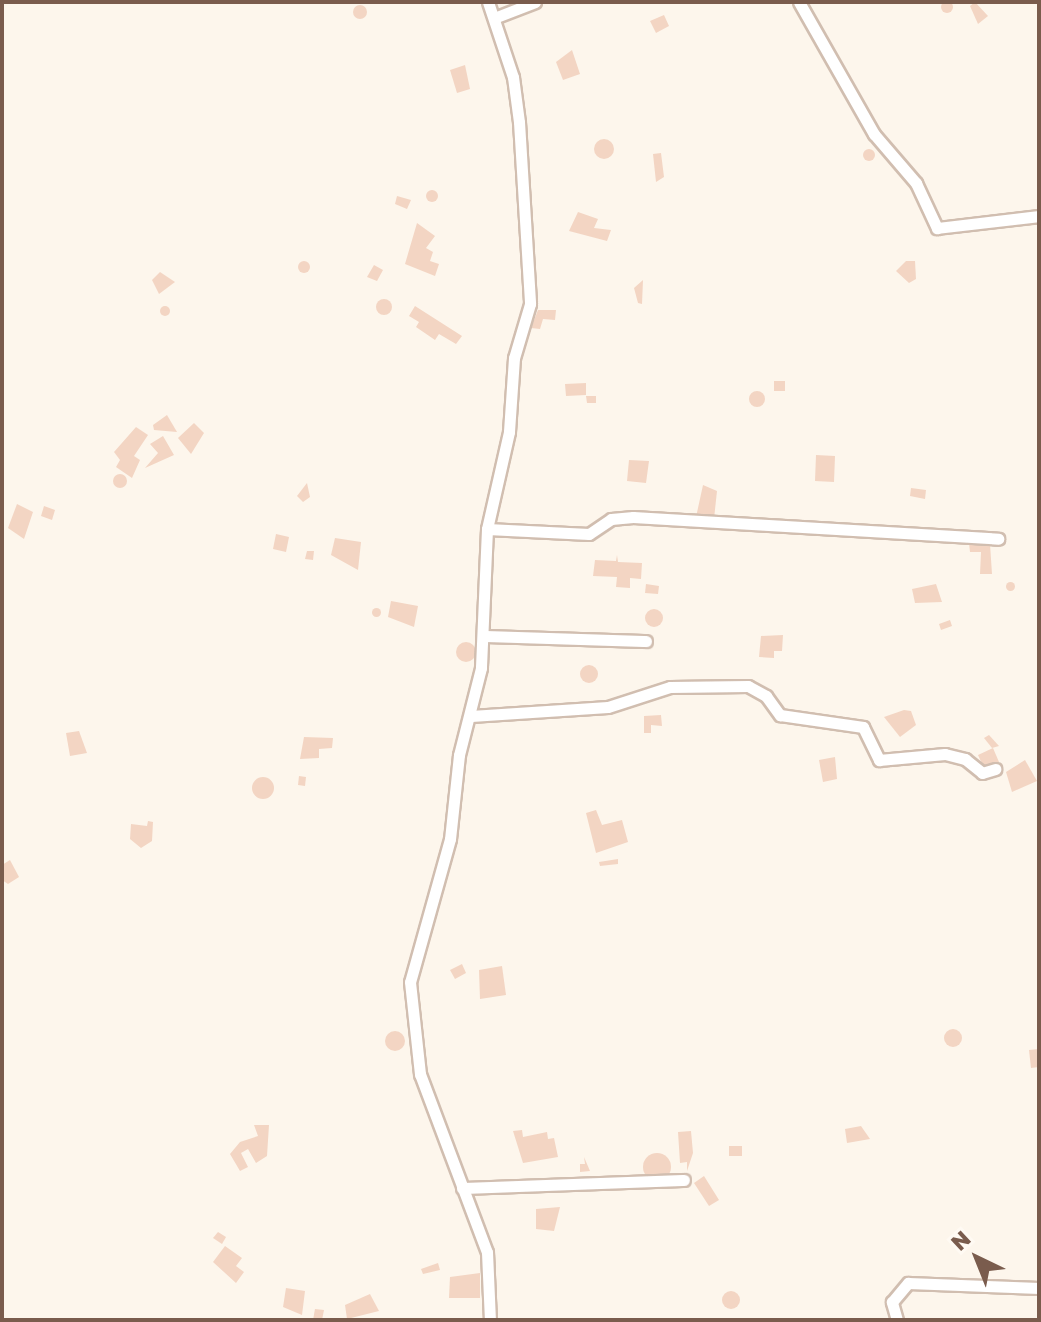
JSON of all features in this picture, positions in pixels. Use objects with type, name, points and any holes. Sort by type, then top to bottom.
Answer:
[{"type":"street","points":[[488,2],[513,77],[519,122],[530,304],[514,358],[509,432],[487,529],[483,636],[471,716],[459,755],[450,839],[410,982],[420,1074],[487,1252],[490,1320]]},
{"type":"street","points":[[494,18],[535,2]]},
{"type":"street","points":[[799,2],[874,134],[916,183],[937,228],[1039,216]]},
{"type":"street","points":[[487,529],[589,534],[611,519],[633,517],[998,539]]},
{"type":"street","points":[[483,636],[646,641]]},
{"type":"street","points":[[471,716],[608,707],[670,687],[748,686],[766,696],[780,715],[863,727],[879,760],[945,754],[965,759],[982,773],[995,769]]},
{"type":"street","points":[[462,1188],[684,1180]]},
{"type":"street","points":[[897,1320],[892,1302],[908,1283],[1039,1288]]},
{"type":"building","points":[[947,1],[953,7],[947,13],[941,7]]},
{"type":"building","points":[[975,2],[988,16],[978,24],[970,6]]},
{"type":"building","points":[[360,5],[367,12],[360,19],[353,12]]},
{"type":"building","points":[[664,15],[669,26],[656,33],[650,21]]},
{"type":"building","points":[[572,50],[580,74],[563,80],[556,62]]},
{"type":"building","points":[[465,65],[470,89],[457,93],[450,70]]},
{"type":"building","points":[[604,139],[611,142],[614,149],[611,156],[604,159],[597,156],[594,149],[597,142]]},
{"type":"building","points":[[869,149],[875,155],[869,161],[863,155]]},
{"type":"building","points":[[661,153],[664,177],[656,182],[653,154]]},
{"type":"building","points":[[432,190],[438,196],[432,202],[426,196]]},
{"type":"building","points":[[397,196],[411,200],[407,209],[395,204]]},
{"type":"building","points":[[578,212],[598,219],[594,228],[611,230],[607,241],[569,231]]},
{"type":"building","points":[[417,223],[435,236],[426,248],[433,252],[430,261],[439,264],[435,276],[405,264]]},
{"type":"building","points":[[906,261],[915,261],[916,279],[909,283],[896,271]]},
{"type":"building","points":[[299,262],[309,262],[309,272],[299,272]]},
{"type":"building","points":[[374,265],[383,270],[377,281],[367,277]]},
{"type":"building","points":[[160,272],[175,282],[159,294],[152,280]]},
{"type":"building","points":[[643,280],[642,304],[638,303],[634,288]]},
{"type":"building","points":[[381,299],[387,299],[392,307],[390,313],[381,315],[376,310],[376,304]]},
{"type":"building","points":[[165,306],[170,311],[165,316],[160,311]]},
{"type":"building","points":[[415,306],[462,336],[456,344],[439,334],[435,340],[416,327],[419,322],[409,316]]},
{"type":"building","points":[[538,310],[556,310],[555,320],[543,319],[540,329],[531,328]]},
{"type":"building","points":[[774,381],[785,381],[785,391],[774,391]]},
{"type":"building","points":[[586,383],[586,395],[566,396],[565,384]]},
{"type":"building","points":[[754,391],[760,391],[765,399],[763,405],[754,407],[749,402],[749,396]]},
{"type":"building","points":[[586,396],[596,396],[596,403],[587,403]]},
{"type":"building","points":[[167,415],[177,432],[154,430],[153,425]]},
{"type":"building","points":[[194,423],[204,433],[191,454],[178,438]]},
{"type":"building","points":[[136,427],[148,435],[134,456],[140,460],[132,478],[116,467],[120,460],[114,452]]},
{"type":"building","points":[[163,436],[174,455],[145,468],[158,453],[150,444]]},
{"type":"building","points":[[816,455],[835,456],[834,482],[815,481]]},
{"type":"building","points":[[629,460],[649,461],[646,483],[627,481]]},
{"type":"building","points":[[120,474],[127,481],[120,488],[113,481]]},
{"type":"building","points":[[307,483],[310,497],[303,502],[297,496]]},
{"type":"building","points":[[703,485],[717,491],[714,519],[696,517]]},
{"type":"building","points":[[911,488],[926,490],[925,499],[910,496]]},
{"type":"building","points":[[17,504],[33,512],[24,539],[8,528]]},
{"type":"building","points":[[44,506],[55,510],[52,520],[41,516]]},
{"type":"building","points":[[276,534],[289,537],[286,552],[273,549]]},
{"type":"building","points":[[335,538],[361,542],[358,570],[331,555]]},
{"type":"building","points":[[969,543],[990,544],[992,574],[980,574],[981,552],[970,552]]},
{"type":"building","points":[[307,551],[314,551],[313,560],[305,559]]},
{"type":"building","points":[[617,555],[618,562],[642,563],[641,579],[630,578],[630,588],[616,587],[617,577],[593,576],[595,560],[616,561]]},
{"type":"building","points":[[1010,581],[1015,586],[1010,591],[1005,586]]},
{"type":"building","points":[[646,584],[659,586],[658,594],[645,593]]},
{"type":"building","points":[[936,584],[942,602],[915,603],[912,589]]},
{"type":"building","points":[[391,601],[418,606],[414,627],[388,617]]},
{"type":"building","points":[[376,607],[381,612],[376,617],[371,612]]},
{"type":"building","points":[[650,609],[658,609],[663,618],[661,625],[650,627],[645,622],[645,614]]},
{"type":"building","points":[[950,620],[952,626],[941,630],[939,624]]},
{"type":"building","points":[[783,635],[782,651],[774,651],[774,658],[759,657],[761,636]]},
{"type":"building","points":[[466,642],[473,645],[476,652],[473,659],[466,662],[459,659],[456,652],[459,645]]},
{"type":"building","points":[[589,665],[598,674],[589,683],[580,674]]},
{"type":"building","points":[[904,710],[911,711],[916,725],[900,737],[884,717]]},
{"type":"building","points":[[661,715],[662,726],[651,725],[651,733],[644,733],[644,716]]},
{"type":"building","points":[[79,731],[87,753],[70,756],[66,733]]},
{"type":"building","points":[[989,735],[999,746],[992,748],[984,738]]},
{"type":"building","points":[[304,737],[333,738],[332,748],[319,749],[319,758],[300,759]]},
{"type":"building","points":[[993,748],[999,762],[984,768],[978,755]]},
{"type":"building","points":[[835,757],[837,779],[823,782],[819,760]]},
{"type":"building","points":[[1025,760],[1037,781],[1012,792],[1006,772]]},
{"type":"building","points":[[299,776],[306,777],[305,786],[298,785]]},
{"type":"building","points":[[259,777],[267,777],[274,788],[267,799],[259,799],[252,792],[252,784]]},
{"type":"building","points":[[596,810],[602,825],[622,820],[628,842],[596,853],[586,813]]},
{"type":"building","points":[[148,821],[153,822],[152,841],[141,848],[130,839],[131,824],[147,826]]},
{"type":"building","points":[[618,859],[618,864],[600,866],[599,862]]},
{"type":"building","points":[[10,860],[19,877],[8,884],[2,880],[2,865]]},
{"type":"building","points":[[462,964],[466,973],[455,979],[450,970]]},
{"type":"building","points":[[502,966],[506,995],[480,999],[479,970]]},
{"type":"building","points":[[953,1029],[962,1038],[953,1047],[944,1038]]},
{"type":"building","points":[[395,1031],[402,1034],[405,1041],[402,1048],[395,1051],[388,1048],[385,1041],[388,1034]]},
{"type":"building","points":[[1039,1049],[1039,1067],[1031,1068],[1029,1050]]},
{"type":"building","points":[[254,1125],[269,1125],[267,1156],[256,1163],[248,1149],[241,1153],[248,1167],[240,1171],[230,1154],[240,1142],[258,1136]]},
{"type":"building","points":[[861,1126],[870,1139],[847,1143],[845,1129]]},
{"type":"building","points":[[522,1130],[523,1137],[547,1132],[548,1139],[554,1138],[558,1157],[523,1163],[513,1131]]},
{"type":"building","points":[[691,1131],[693,1153],[687,1171],[687,1162],[680,1163],[678,1132]]},
{"type":"building","points":[[729,1146],[742,1146],[742,1156],[729,1156]]},
{"type":"building","points":[[657,1153],[667,1157],[671,1167],[667,1177],[657,1181],[647,1177],[643,1167],[647,1157]]},
{"type":"building","points":[[584,1157],[590,1171],[580,1172],[580,1164],[585,1164]]},
{"type":"building","points":[[704,1176],[719,1200],[709,1206],[694,1183]]},
{"type":"building","points":[[560,1207],[554,1231],[536,1229],[536,1209]]},
{"type":"building","points":[[218,1232],[226,1237],[222,1244],[213,1238]]},
{"type":"building","points":[[225,1246],[242,1258],[236,1266],[244,1272],[236,1283],[213,1262]]},
{"type":"building","points":[[438,1263],[440,1270],[423,1274],[421,1269]]},
{"type":"building","points":[[480,1273],[480,1298],[449,1298],[450,1277]]},
{"type":"building","points":[[286,1288],[305,1291],[302,1315],[283,1307]]},
{"type":"building","points":[[731,1291],[740,1300],[731,1309],[722,1300]]},
{"type":"building","points":[[370,1294],[379,1311],[347,1319],[345,1305]]},
{"type":"building","points":[[315,1309],[324,1310],[322,1320],[313,1320]]}]
